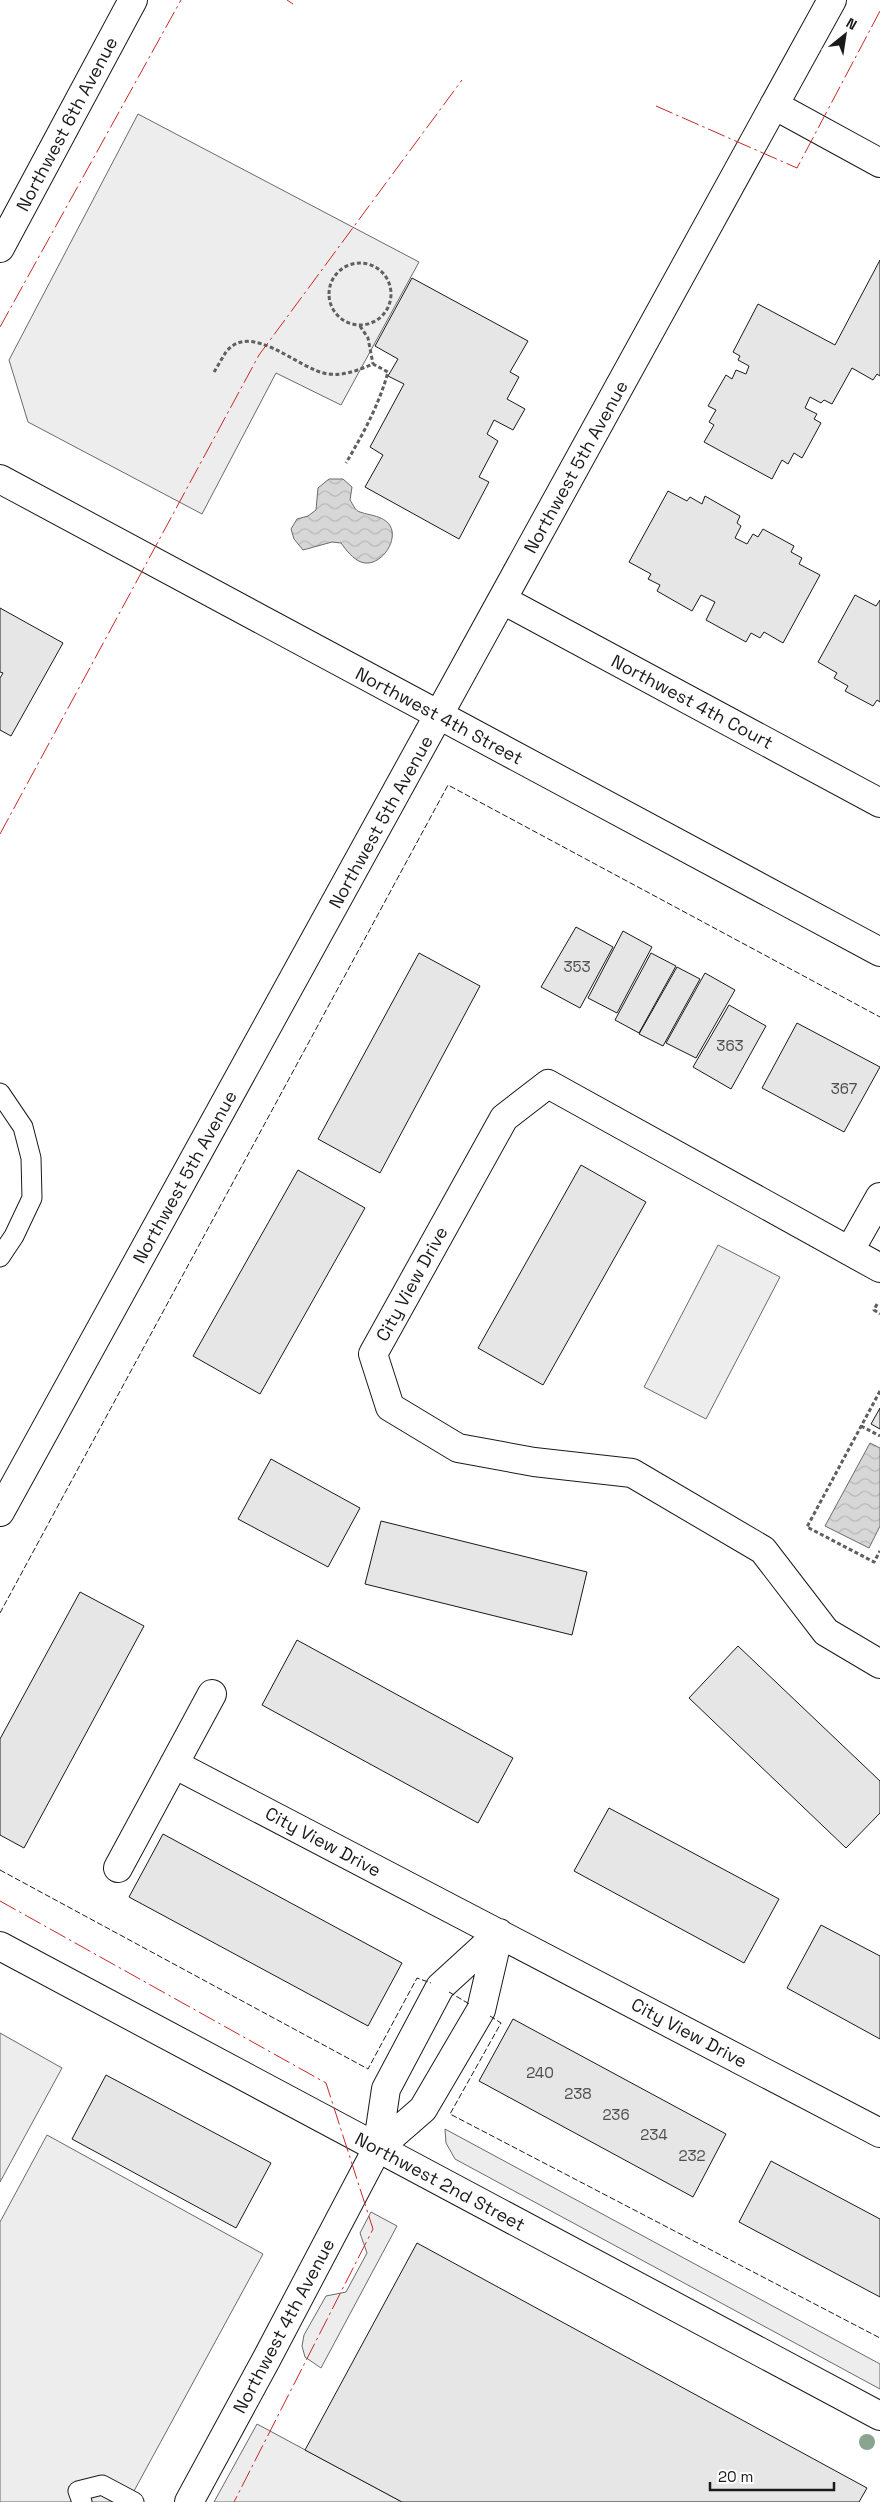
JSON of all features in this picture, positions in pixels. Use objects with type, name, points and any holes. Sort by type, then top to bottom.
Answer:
[{"type":"street","name":"Northwest 6th Avenue","points":[[0,248],[133,0]]},
{"type":"street","name":"Northwest 5th Avenue","points":[[0,1512],[832,0]]},
{"type":"street","points":[[774,104],[880,163]]},
{"type":"street","name":"Northwest 4th Street","points":[[0,479],[439,717],[880,952]]},
{"type":"street","name":"Northwest 4th Court","points":[[503,600],[880,803]]},
{"type":"street","name":"City View Drive","points":[[880,1268],[548,1084],[504,1118],[373,1354],[390,1407],[458,1448],[534,1462],[632,1473],[763,1550],[826,1632],[880,1664]]},
{"type":"street","points":[[850,1250],[880,1197]]},
{"type":"street","points":[[118,1868],[212,1694]]},
{"type":"street","name":"City View Drive","points":[[174,1764],[880,2133]]},
{"type":"street","points":[[377,2149],[386,2089],[440,1987],[499,1933]]},
{"type":"street","points":[[377,2149],[423,2109],[480,2010],[499,1933]]},
{"type":"street","name":"Northwest 2nd Street","points":[[0,1946],[880,2416]]},
{"type":"street","name":"Northwest 4th Avenue","points":[[189,2502],[377,2149]]},
{"type":"lane","points":[[0,1093],[23,1128],[31,1158],[32,1198],[14,1236],[0,1257]]},
{"type":"lane","points":[[82,2502],[78,2491],[102,2485],[134,2502]]},
{"type":"path","points":[[360,326],[370,324],[386,311],[391,292],[383,273],[375,267],[354,263],[341,270],[331,282],[329,303],[341,320],[360,326],[368,338],[373,364]]},
{"type":"path","points":[[214,372],[227,350],[243,342],[259,341],[311,369],[327,374],[343,375],[373,364],[388,372],[384,388],[364,432],[346,463]]},
{"type":"path","points":[[880,1299],[874,1310],[880,1314]]},
{"type":"path","points":[[880,1391],[807,1527],[874,1562],[880,1551]]},
{"type":"path","points":[[861,1426],[880,1436]]},
{"type":"shaded area","points":[[138,114],[419,262],[341,405],[276,373],[202,514],[28,422],[9,360]]},
{"type":"shaded area","points":[[718,1245],[780,1277],[706,1419],[644,1387]]},
{"type":"shaded area","points":[[0,2033],[62,2068],[0,2182]]},
{"type":"shaded area","points":[[445,2129],[880,2364],[880,2389],[455,2159],[446,2143]]},
{"type":"shaded area","points":[[47,2135],[263,2254],[128,2502],[0,2502],[0,2222]]},
{"type":"shaded area","points":[[371,2212],[397,2226],[321,2368],[305,2357],[302,2346],[304,2335],[326,2296],[346,2292],[367,2253],[360,2233]]},
{"type":"shaded area","points":[[257,2424],[402,2502],[214,2502]]},
{"type":"water","points":[[329,479],[343,479],[352,487],[350,500],[357,510],[383,519],[390,526],[392,531],[391,543],[384,555],[379,559],[367,563],[358,561],[352,557],[341,543],[332,542],[303,550],[294,539],[291,529],[297,519],[308,516],[316,510],[318,488]]},
{"type":"water","points":[[870,1443],[880,1448],[880,1526],[869,1548],[825,1526]]},
{"type":"building","points":[[880,260],[880,376],[877,374],[873,380],[852,368],[832,404],[824,400],[821,403],[810,397],[805,408],[817,414],[814,419],[821,423],[802,458],[794,453],[788,464],[782,460],[772,479],[704,442],[714,425],[709,422],[716,410],[708,406],[726,375],[732,379],[736,370],[746,374],[749,366],[738,360],[740,356],[733,352],[758,304],[835,345]]},
{"type":"building","points":[[412,278],[528,341],[510,372],[519,377],[507,399],[525,409],[513,430],[494,420],[487,434],[498,441],[479,477],[489,482],[459,539],[365,487],[383,455],[370,447],[404,384],[388,376],[398,359],[375,346]]},
{"type":"building","points":[[668,491],[687,501],[690,497],[702,504],[705,496],[740,516],[737,523],[741,526],[735,538],[747,544],[753,534],[758,537],[763,529],[794,546],[791,552],[802,558],[799,564],[820,575],[783,643],[764,632],[760,638],[751,633],[746,642],[706,620],[715,602],[701,595],[692,611],[657,591],[660,585],[648,579],[651,574],[629,562]]},
{"type":"building","points":[[855,595],[876,606],[880,600],[880,702],[877,700],[873,706],[845,691],[848,686],[834,678],[837,673],[818,662]]},
{"type":"building","points":[[0,608],[63,643],[11,736],[0,730],[0,678],[3,673],[0,672]]},
{"type":"building","points":[[576,927],[613,947],[580,1008],[541,987]]},
{"type":"building","points":[[623,931],[652,947],[617,1013],[588,998]]},
{"type":"building","points":[[419,953],[480,986],[380,1173],[318,1139]]},
{"type":"building","points":[[651,953],[676,966],[639,1033],[615,1020]]},
{"type":"building","points":[[677,967],[700,979],[663,1046],[639,1034]]},
{"type":"building","points":[[705,973],[735,990],[696,1058],[666,1043]]},
{"type":"building","points":[[729,1005],[766,1026],[731,1089],[693,1067]]},
{"type":"building","points":[[797,1023],[880,1067],[844,1132],[762,1088]]},
{"type":"building","points":[[581,1165],[646,1202],[543,1385],[478,1348]]},
{"type":"building","points":[[298,1170],[365,1208],[260,1394],[193,1356]]},
{"type":"building","points":[[880,1408],[880,1429],[871,1424]]},
{"type":"building","points":[[271,1459],[360,1508],[328,1567],[238,1519]]},
{"type":"building","points":[[381,1521],[587,1572],[572,1635],[365,1584]]},
{"type":"building","points":[[80,1592],[144,1626],[24,1848],[0,1835],[0,1739]]},
{"type":"building","points":[[297,1640],[513,1758],[478,1823],[262,1705]]},
{"type":"building","points":[[738,1646],[880,1781],[880,1813],[846,1848],[689,1698]]},
{"type":"building","points":[[609,1808],[779,1899],[744,1963],[574,1871]]},
{"type":"building","points":[[163,1834],[402,1963],[368,2026],[129,1897]]},
{"type":"building","points":[[821,1925],[880,1956],[880,2039],[787,1988]]},
{"type":"building","points":[[513,2019],[726,2134],[693,2197],[479,2081]]},
{"type":"building","points":[[106,2075],[271,2163],[236,2228],[72,2139]]},
{"type":"building","points":[[771,2161],[880,2219],[880,2297],[739,2222]]},
{"type":"building","points":[[417,2243],[867,2488],[859,2502],[402,2502],[305,2450]]},
{"type":"fence","points":[[0,1613],[448,785],[880,1017]]},
{"type":"fence","points":[[0,1870],[368,2069],[417,1978],[431,1983]]},
{"type":"fence","points":[[449,1992],[471,2005]]},
{"type":"fence","points":[[490,2016],[501,2023],[450,2114],[880,2338]]},
{"type":"power","points":[[0,327],[181,0]]},
{"type":"power","points":[[287,0],[293,4]]},
{"type":"power","points":[[656,106],[797,168],[880,11]]},
{"type":"power","points":[[0,834],[259,355],[462,80]]},
{"type":"power","points":[[0,1901],[326,2083],[373,2229],[234,2502]]}]
